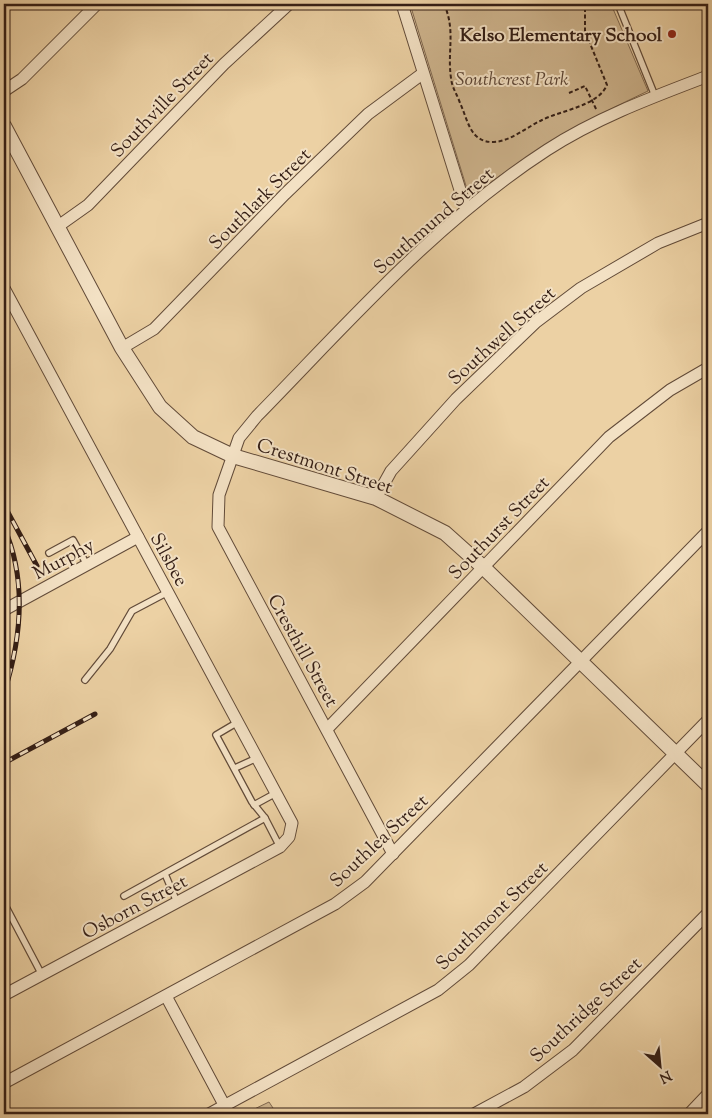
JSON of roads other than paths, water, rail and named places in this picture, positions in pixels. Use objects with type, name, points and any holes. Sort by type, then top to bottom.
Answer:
[{"type":"street","points":[[4,91],[22,79],[97,4]]},
{"type":"street","name":"Southville Street","points":[[57,227],[88,205],[224,64],[289,4]]},
{"type":"street","points":[[402,4],[422,74],[466,209]]},
{"type":"street","name":"Southlark Street","points":[[122,348],[154,329],[285,194],[361,121],[422,74]]},
{"type":"street","name":"Southmund Street","points":[[233,456],[238,438],[257,416],[398,270],[466,209],[548,149],[601,120],[655,96],[708,76]]},
{"type":"street","name":"Crestmont Street","points":[[4,126],[122,348],[160,407],[193,437],[233,456],[376,498],[445,533],[483,567],[708,785]]},
{"type":"street","name":"Southwell Street","points":[[376,498],[391,471],[443,413],[495,360],[536,322],[581,288],[658,243],[708,223]]},
{"type":"street","name":"Silsbee","points":[[4,288],[292,823],[289,836],[280,847]]},
{"type":"street","name":"Southurst Street","points":[[328,728],[609,437],[670,390],[708,368]]},
{"type":"street","name":"Cresthill Street","points":[[233,456],[219,494],[218,527],[328,728],[393,854]]},
{"type":"street","name":"Southlea Street","points":[[4,1083],[335,904],[365,882],[708,531]]},
{"type":"street","name":"Murphy","points":[[4,610],[138,537]]},
{"type":"street","name":"Southmont Street","points":[[209,1114],[227,1110],[438,990],[469,965],[708,720]]},
{"type":"street","name":"Osborn Street","points":[[4,995],[280,847]]},
{"type":"street","name":"Southridge Street","points":[[474,1114],[524,1087],[573,1050],[708,913]]},
{"type":"street","points":[[166,996],[227,1110]]},
{"type":"street","points":[[689,1114],[708,1094]]},
{"type":"lane","points":[[618,4],[655,96]]},
{"type":"lane","points":[[49,553],[74,540],[87,565]]},
{"type":"lane","points":[[85,680],[110,649],[132,611],[168,592]]},
{"type":"lane","points":[[238,722],[216,735],[254,805],[264,818],[280,847]]},
{"type":"lane","points":[[235,768],[257,758]]},
{"type":"lane","points":[[254,805],[276,793]]},
{"type":"lane","points":[[124,896],[264,818]]},
{"type":"lane","points":[[165,874],[177,902]]},
{"type":"lane","points":[[4,903],[42,975]]},
{"type":"railway","points":[[4,505],[37,566]]},
{"type":"railway","points":[[4,527],[11,547],[19,589],[18,631],[4,693]]},
{"type":"railway","points":[[4,763],[95,714]]},
{"type":"place","name":"Kelso Elementary School","points":[[672,34]]},
{"type":"park label","name":"Southcrest Park","points":[[512,78]]}]
